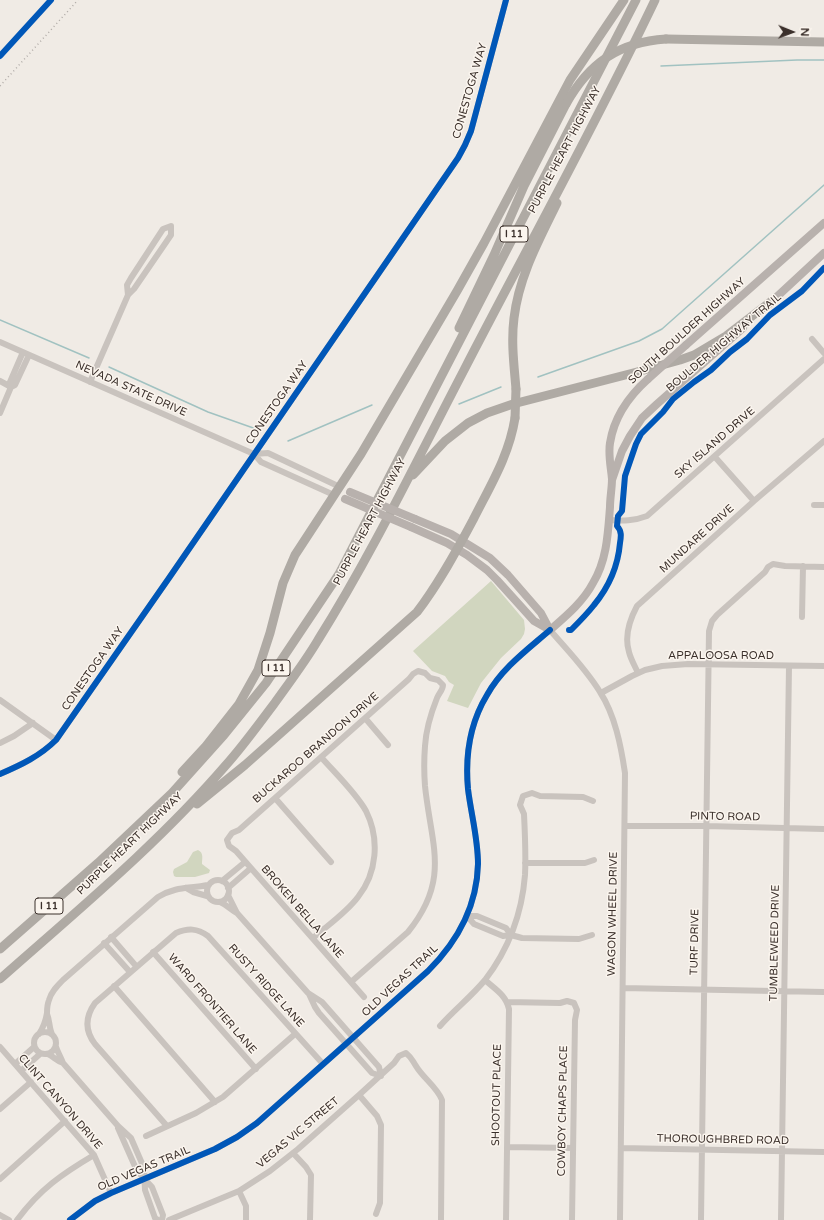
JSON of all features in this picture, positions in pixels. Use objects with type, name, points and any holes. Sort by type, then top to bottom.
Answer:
[{"type":"highway","points":[[98,863],[206,746],[239,704],[258,670],[284,583],[295,555],[340,487],[458,291],[570,80],[624,0]]},
{"type":"highway","name":"PURPLE HEART HIGHWAY","points":[[0,949],[98,863],[172,793],[224,735],[266,683],[304,628],[339,574],[636,0]]},
{"type":"highway","name":"PURPLE HEART HIGHWAY","points":[[0,979],[107,885],[171,824],[227,765],[256,728],[318,642],[404,485],[630,52],[655,0]]},
{"type":"highway","points":[[408,439],[494,255],[519,196],[566,104],[584,77],[604,59],[615,52],[648,40],[666,39],[824,42]]},
{"type":"highway","points":[[171,824],[245,765],[406,622],[427,599],[458,550],[501,467],[510,439],[514,418],[516,389],[513,333],[521,283],[536,248],[630,52]]},
{"type":"highway","points":[[404,485],[445,441],[468,424],[487,413],[513,404],[673,362],[694,355],[726,336],[773,300]]},
{"type":"main road","name":"SOUTH BOULDER HIGHWAY","points":[[550,630],[577,605],[587,593],[594,583],[604,558],[607,543],[612,480],[610,444],[613,431],[622,409],[636,389],[824,223]]},
{"type":"main road","name":"SOUTH BOULDER HIGHWAY","points":[[612,480],[622,451],[632,432],[642,418],[824,253]]},
{"type":"main road","name":"WAGON WHEEL DRIVE","points":[[340,487],[452,534],[490,558],[508,574],[521,589],[541,613],[550,630]]},
{"type":"main road","name":"WAGON WHEEL DRIVE","points":[[334,495],[447,543],[487,570],[534,621],[550,630]]},
{"type":"street","name":"CONESTOGA WAY","points":[[0,774],[26,763],[49,747],[56,740],[458,158],[471,131],[506,0]]},
{"type":"street","points":[[90,382],[128,295],[134,289],[171,235],[171,226],[163,229],[131,278],[127,285],[128,295]]},
{"type":"street","points":[[812,339],[824,353]]},
{"type":"street","name":"NEVADA STATE DRIVE","points":[[0,342],[254,454],[261,462],[334,495]]},
{"type":"street","points":[[0,413],[12,387],[15,385],[26,354]]},
{"type":"street","name":"SKY ISLAND DRIVE","points":[[609,520],[630,521],[647,516],[824,359]]},
{"type":"street","points":[[0,381],[12,387]]},
{"type":"street","name":"MUNDARE DRIVE","points":[[638,673],[629,654],[626,641],[630,620],[637,606],[754,501],[824,441]]},
{"type":"street","name":"NEVADA STATE DRIVE","points":[[254,454],[268,453],[340,487]]},
{"type":"street","points":[[715,457],[754,501]]},
{"type":"street","points":[[814,505],[824,505]]},
{"type":"street","name":"TURF DRIVE","points":[[701,1220],[709,631],[712,621],[717,615],[773,564],[785,566],[824,567]]},
{"type":"street","points":[[802,617],[803,566]]},
{"type":"street","name":"WAGON WHEEL DRIVE","points":[[550,630],[584,670],[601,693],[615,726],[625,773],[620,1220]]},
{"type":"street","name":"OLD VEGAS TRAIL","points":[[70,1220],[95,1201],[216,1149],[257,1123],[437,963],[459,934],[467,916],[475,891],[477,878],[477,848],[467,774],[469,742],[473,729],[484,700],[500,675],[550,630]]},
{"type":"street","name":"APPALOOSA ROAD","points":[[601,693],[638,673],[662,666],[688,664],[824,666]]},
{"type":"street","name":"TUMBLEWEED DRIVE","points":[[781,1220],[789,666]]},
{"type":"street","name":"BUCKAROO BRANDON DRIVE","points":[[226,840],[232,833],[239,830],[409,680],[413,674],[418,671],[425,673],[430,678],[438,680],[443,685],[443,688],[437,698],[428,730],[425,758],[425,784],[435,860],[432,886],[424,907],[408,932],[351,982]]},
{"type":"street","points":[[0,700],[56,740]]},
{"type":"street","points":[[365,718],[388,745]]},
{"type":"street","points":[[0,743],[33,724]]},
{"type":"street","points":[[313,938],[343,913],[358,898],[370,876],[375,851],[373,831],[365,811],[356,797],[321,757]]},
{"type":"street","points":[[440,1026],[485,980],[502,953],[511,935],[521,904],[524,884],[524,814],[520,805],[523,796],[532,794],[540,796],[583,797],[593,801]]},
{"type":"street","points":[[275,798],[331,862]]},
{"type":"street","name":"PINTO ROAD","points":[[625,826],[706,826],[824,829]]},
{"type":"street","name":"BROKEN BELLA LANE","points":[[226,840],[229,846],[251,868],[364,997]]},
{"type":"street","points":[[525,863],[585,863],[594,860]]},
{"type":"street","points":[[222,881],[245,862]]},
{"type":"street","points":[[186,888],[192,892],[201,893],[207,896],[213,902],[220,902],[226,899],[228,892],[251,868]]},
{"type":"street","points":[[15,1064],[34,1047],[35,1039],[43,1028],[49,1000],[63,980],[158,897],[179,888],[193,886],[201,887],[208,885],[215,880],[225,883],[237,913],[308,993],[315,1007],[372,1073],[381,1076]]},
{"type":"street","points":[[207,896],[206,890],[208,885]]},
{"type":"street","points":[[220,902],[237,913]]},
{"type":"street","points":[[467,916],[474,924],[503,936],[511,935],[522,938],[579,939],[592,936]]},
{"type":"street","name":"RUSTY RIDGE LANE","points":[[153,952],[176,933],[190,929],[202,931],[323,1064]]},
{"type":"street","points":[[111,937],[136,966]]},
{"type":"street","points":[[104,943],[130,972]]},
{"type":"street","points":[[153,952],[95,1003],[91,1008],[87,1020],[90,1038],[167,1126]]},
{"type":"street","name":"WARD FRONTIER LANE","points":[[153,952],[256,1069]]},
{"type":"street","points":[[485,980],[508,1002]]},
{"type":"street","points":[[114,986],[215,1102]]},
{"type":"street","points":[[623,988],[824,992]]},
{"type":"street","points":[[308,993],[322,1002],[379,1067],[381,1076]]},
{"type":"street","name":"COWBOY CHAPS PLACE","points":[[508,1002],[560,1003],[567,1001],[574,1003],[577,1010],[575,1020],[572,1220]]},
{"type":"street","name":"SHOOTOUT PLACE","points":[[506,1220],[508,1002]]},
{"type":"street","points":[[46,1014],[49,1020],[49,1029],[55,1039],[56,1047],[63,1063],[118,1126],[131,1138],[144,1168],[144,1190],[158,1220]]},
{"type":"street","points":[[40,1034],[46,1032],[52,1034]]},
{"type":"street","points":[[146,1136],[196,1113],[233,1090],[295,1034]]},
{"type":"street","name":"CLINT CANYON DRIVE","points":[[0,1047],[94,1155],[111,1193]]},
{"type":"street","points":[[34,1047],[40,1054]]},
{"type":"street","points":[[48,1054],[53,1052],[56,1047]]},
{"type":"street","points":[[21,1070],[40,1054],[48,1054],[53,1056],[57,1061],[63,1063]]},
{"type":"street","name":"VEGAS VIC STREET","points":[[169,1220],[239,1191],[270,1171],[293,1153],[381,1076],[399,1056],[406,1054],[412,1058],[415,1066],[438,1092],[442,1100],[441,1220]]},
{"type":"street","points":[[0,1109],[30,1082]]},
{"type":"street","points":[[359,1095],[377,1116],[381,1126],[380,1203],[376,1214]]},
{"type":"street","points":[[0,1179],[65,1121]]},
{"type":"street","points":[[506,1147],[573,1148]]},
{"type":"street","name":"THOROUGHBRED ROAD","points":[[621,1148],[824,1152]]},
{"type":"street","points":[[293,1153],[311,1175],[310,1220]]},
{"type":"street","points":[[17,1220],[32,1201],[55,1180],[69,1169],[94,1155]]},
{"type":"street","points":[[144,1179],[152,1187],[163,1215],[162,1220]]},
{"type":"street","points":[[239,1191],[246,1206],[246,1220]]},
{"type":"street","points":[[0,1215],[8,1220]]},
{"type":"green space","points":[[491,581],[524,620],[525,629],[521,639],[501,658],[481,683],[468,708],[447,701],[454,685],[449,682],[445,676],[432,671],[413,651]]},
{"type":"green space","points":[[198,850],[202,854],[202,864],[210,870],[209,873],[195,877],[174,876],[174,869],[187,862],[193,852]]},
{"type":"waterway","points":[[661,66],[824,60]]},
{"type":"waterway","points":[[538,377],[639,341],[662,329],[824,185]]},
{"type":"waterway","points":[[0,320],[89,358]]},
{"type":"waterway","points":[[109,367],[208,412],[259,430]]},
{"type":"waterway","points":[[459,404],[501,387]]},
{"type":"waterway","points":[[288,441],[372,405]]},
{"type":"railway","points":[[0,86],[78,0]]},
{"type":"cycle path","points":[[0,56],[51,0]]},
{"type":"cycle path","points":[[0,774],[30,760],[56,740],[458,158],[471,131],[506,0]]},
{"type":"cycle path","name":"BOULDER HIGHWAY TRAIL","points":[[569,630],[571,630],[583,618],[599,598],[608,584],[615,568],[621,539],[619,528],[617,526],[618,516],[622,511],[625,476],[641,434],[663,412],[673,399],[711,370],[730,352],[747,339],[770,315],[802,291],[824,268]]},
{"type":"cycle path","points":[[70,1220],[95,1201],[215,1149],[237,1137],[257,1123],[439,960],[457,935],[464,922],[470,909],[477,880],[477,845],[467,777],[468,752],[476,717],[487,695],[500,676],[550,630]]}]
